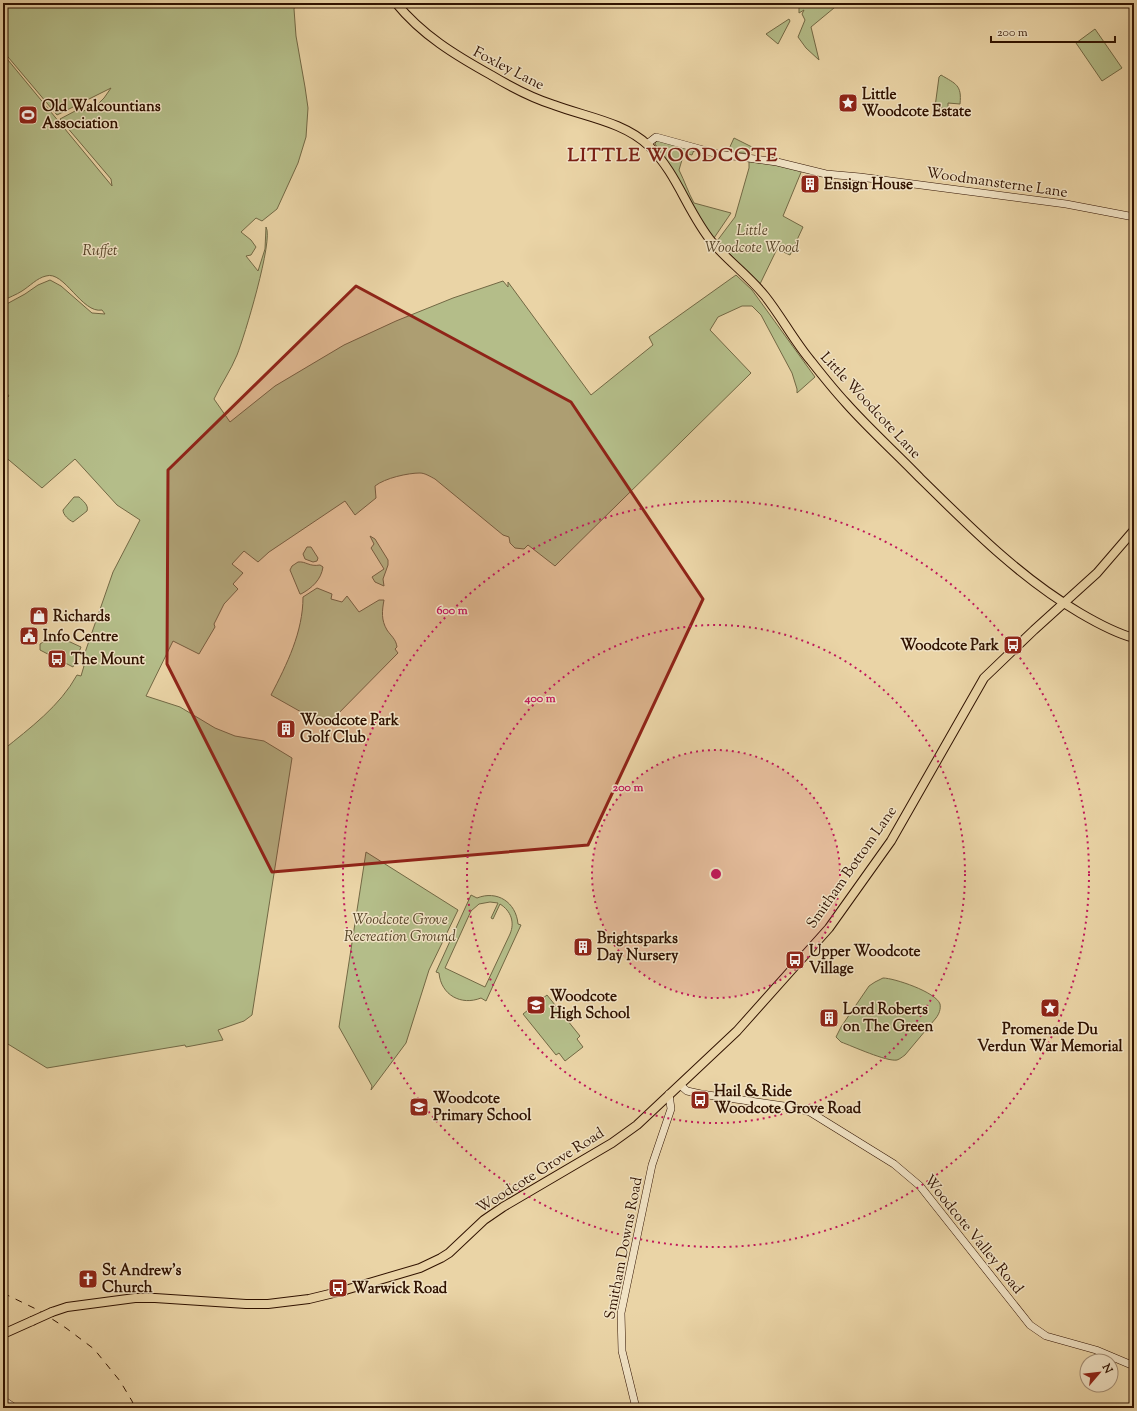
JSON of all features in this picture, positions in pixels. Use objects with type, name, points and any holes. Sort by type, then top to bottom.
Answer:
[{"type":"main road","name":"Foxley Lane","points":[[396,3],[437,43],[461,59],[535,98],[625,129]]},
{"type":"main road","name":"Little Woodcote Lane","points":[[625,129],[648,144],[661,160],[702,230],[719,250],[747,276],[765,296],[808,358],[847,404],[1001,556],[1064,603]]},
{"type":"main road","name":"Smitham Bottom Lane","points":[[669,1094],[737,1031],[829,928],[891,841],[984,678],[1097,573],[1134,530]]},
{"type":"main road","points":[[1064,603],[1097,623],[1124,636],[1134,638]]},
{"type":"main road","name":"Woodcote Grove Road","points":[[3,1334],[52,1312],[67,1307],[135,1298],[252,1304],[287,1302],[321,1297],[420,1268],[449,1253],[484,1220],[503,1206],[612,1143],[637,1125],[669,1094]]},
{"type":"street","name":"Woodmansterne Lane","points":[[648,144],[656,137],[718,154],[777,162],[825,174],[868,178],[1066,204],[1134,218]]},
{"type":"street","name":"Woodcote Valley Road","points":[[680,1085],[687,1091],[701,1094],[791,1107],[810,1112],[894,1164],[920,1186],[1030,1325],[1046,1336],[1096,1350],[1134,1366]]},
{"type":"street","name":"Smitham Downs Road","points":[[636,1408],[622,1351],[621,1313],[652,1165],[671,1109],[669,1094]]},
{"type":"street","points":[[3,1400],[14,1408]]},
{"type":"highlighted area","points":[[356,286],[571,402],[703,599],[588,845],[272,872],[167,664],[168,470]]},
{"type":"green space","name":"Ruffet","points":[[3,3],[302,3],[295,6],[294,9],[296,36],[308,108],[306,137],[298,163],[277,209],[262,221],[256,218],[241,232],[251,240],[256,247],[251,255],[246,256],[258,271],[265,249],[266,227],[267,235],[266,250],[262,268],[241,345],[232,366],[214,399],[230,422],[275,386],[344,345],[396,321],[453,298],[503,281],[508,287],[508,282],[591,395],[653,345],[649,337],[736,275],[752,290],[815,377],[797,393],[792,373],[761,315],[752,306],[742,306],[718,317],[710,330],[751,373],[555,566],[528,545],[524,549],[515,548],[510,543],[509,537],[503,535],[435,479],[426,474],[420,473],[397,476],[379,483],[375,486],[376,498],[355,515],[345,501],[269,552],[258,562],[244,551],[232,564],[243,573],[233,584],[238,589],[224,604],[214,624],[215,627],[199,654],[173,641],[146,696],[180,707],[215,728],[235,736],[264,741],[292,758],[252,1015],[244,1021],[218,1030],[223,1040],[47,1068],[3,1041],[3,750],[44,716],[62,697],[77,675],[81,676],[84,666],[81,664],[113,572],[140,520],[117,505],[75,459],[42,488],[3,455],[3,402],[9,396],[3,388],[3,306],[38,285],[50,280],[61,286],[92,313],[105,314],[102,310],[87,306],[60,279],[53,276],[40,278],[20,292],[3,301],[3,54],[112,186],[111,179],[60,119],[77,110],[83,111],[94,108],[111,88],[57,115],[3,51]]},
{"type":"green space","points":[[799,3],[840,3],[811,27],[819,60],[806,48],[798,37],[805,20],[802,14],[804,10],[799,13]]},
{"type":"green space","points":[[789,19],[790,21],[778,44],[766,34]]},
{"type":"green space","points":[[1095,29],[1122,68],[1102,81],[1076,43]]},
{"type":"green space","points":[[941,75],[954,83],[959,89],[960,93],[960,104],[948,103],[948,109],[935,107],[939,77]]},
{"type":"green space","points":[[734,138],[754,148],[750,154],[728,151]]},
{"type":"green space","points":[[659,140],[694,150],[692,155],[684,153],[679,170],[694,203],[731,213],[714,238],[705,227],[665,157],[655,144],[656,141]]},
{"type":"green space","name":"Little Woodcote Wood","points":[[749,160],[802,170],[783,216],[803,227],[790,255],[777,249],[760,284],[717,241],[735,217],[749,168]]},
{"type":"green space","points":[[74,497],[79,497],[85,503],[87,511],[73,522],[68,519],[63,510]]},
{"type":"green space","points":[[370,536],[375,539],[388,560],[388,565],[383,579],[384,586],[375,582],[372,577],[384,569],[371,548],[374,544]]},
{"type":"green space","points":[[307,547],[311,547],[318,558],[317,561],[313,562],[305,559],[303,554]]},
{"type":"green space","points":[[298,562],[320,565],[323,567],[318,580],[309,589],[301,594],[290,570],[292,566]]},
{"type":"green space","points":[[317,588],[332,594],[331,599],[342,602],[347,596],[359,612],[379,600],[384,600],[382,612],[384,623],[387,630],[396,642],[397,647],[395,649],[398,653],[326,726],[271,695],[293,648],[300,623],[303,597]]},
{"type":"green space","points":[[53,636],[57,636],[81,647],[73,667],[40,650],[40,644]]},
{"type":"green space","name":"Woodcote Grove Recreation Ground","points":[[366,852],[458,910],[429,970],[406,1043],[371,1090],[372,1086],[339,1027]]},
{"type":"green space","points":[[471,895],[477,898],[484,896],[498,897],[509,904],[514,910],[518,924],[521,925],[486,1001],[481,998],[466,1001],[453,997],[444,987],[439,973],[436,972]],"holes":[[[490,902],[498,903],[491,918],[493,919],[500,904],[509,913],[512,925],[510,934],[485,987],[445,968],[471,911],[479,904]]]},
{"type":"green space","points":[[883,978],[896,980],[923,990],[937,999],[940,1004],[940,1011],[936,1018],[905,1055],[897,1060],[886,1059],[869,1053],[841,1042],[836,1037],[841,1027],[869,986]]},
{"type":"green space","points":[[547,995],[580,1036],[577,1039],[583,1047],[565,1061],[559,1053],[556,1055],[523,1014]]},
{"type":"railway","points":[[3,1293],[38,1310],[66,1328],[94,1349],[120,1381],[135,1408]]},
{"type":"place","name":"Little Woodcote Estate","points":[[848,103]]},
{"type":"place","name":"Old Walcountians Association","points":[[28,115]]},
{"type":"place","name":"Ensign House","points":[[810,184]]},
{"type":"place","name":"Richards","points":[[39,616]]},
{"type":"place","name":"Info Centre","points":[[29,636]]},
{"type":"place","name":"Woodcote Park","points":[[1013,645]]},
{"type":"place","name":"The Mount","points":[[57,659]]},
{"type":"place","name":"Woodcote Park Golf Club","points":[[286,729]]},
{"type":"place","name":"Brightsparks Day Nursery","points":[[583,947]]},
{"type":"place","name":"Upper Woodcote Village","points":[[795,960]]},
{"type":"place","name":"Woodcote High School","points":[[536,1005]]},
{"type":"place","name":"Promenade Du Verdun War Memorial","points":[[1050,1008]]},
{"type":"place","name":"Lord Roberts on The Green","points":[[829,1018]]},
{"type":"place","name":"Hail & Ride Woodcote Grove Road","points":[[700,1100]]},
{"type":"place","name":"Woodcote Primary School","points":[[419,1107]]},
{"type":"place","name":"St Andrew's Church","points":[[88,1279]]},
{"type":"place","name":"Warwick Road","points":[[338,1288]]},
{"type":"district","name":"LITTLE WOODCOTE","points":[[673,154]]}]
